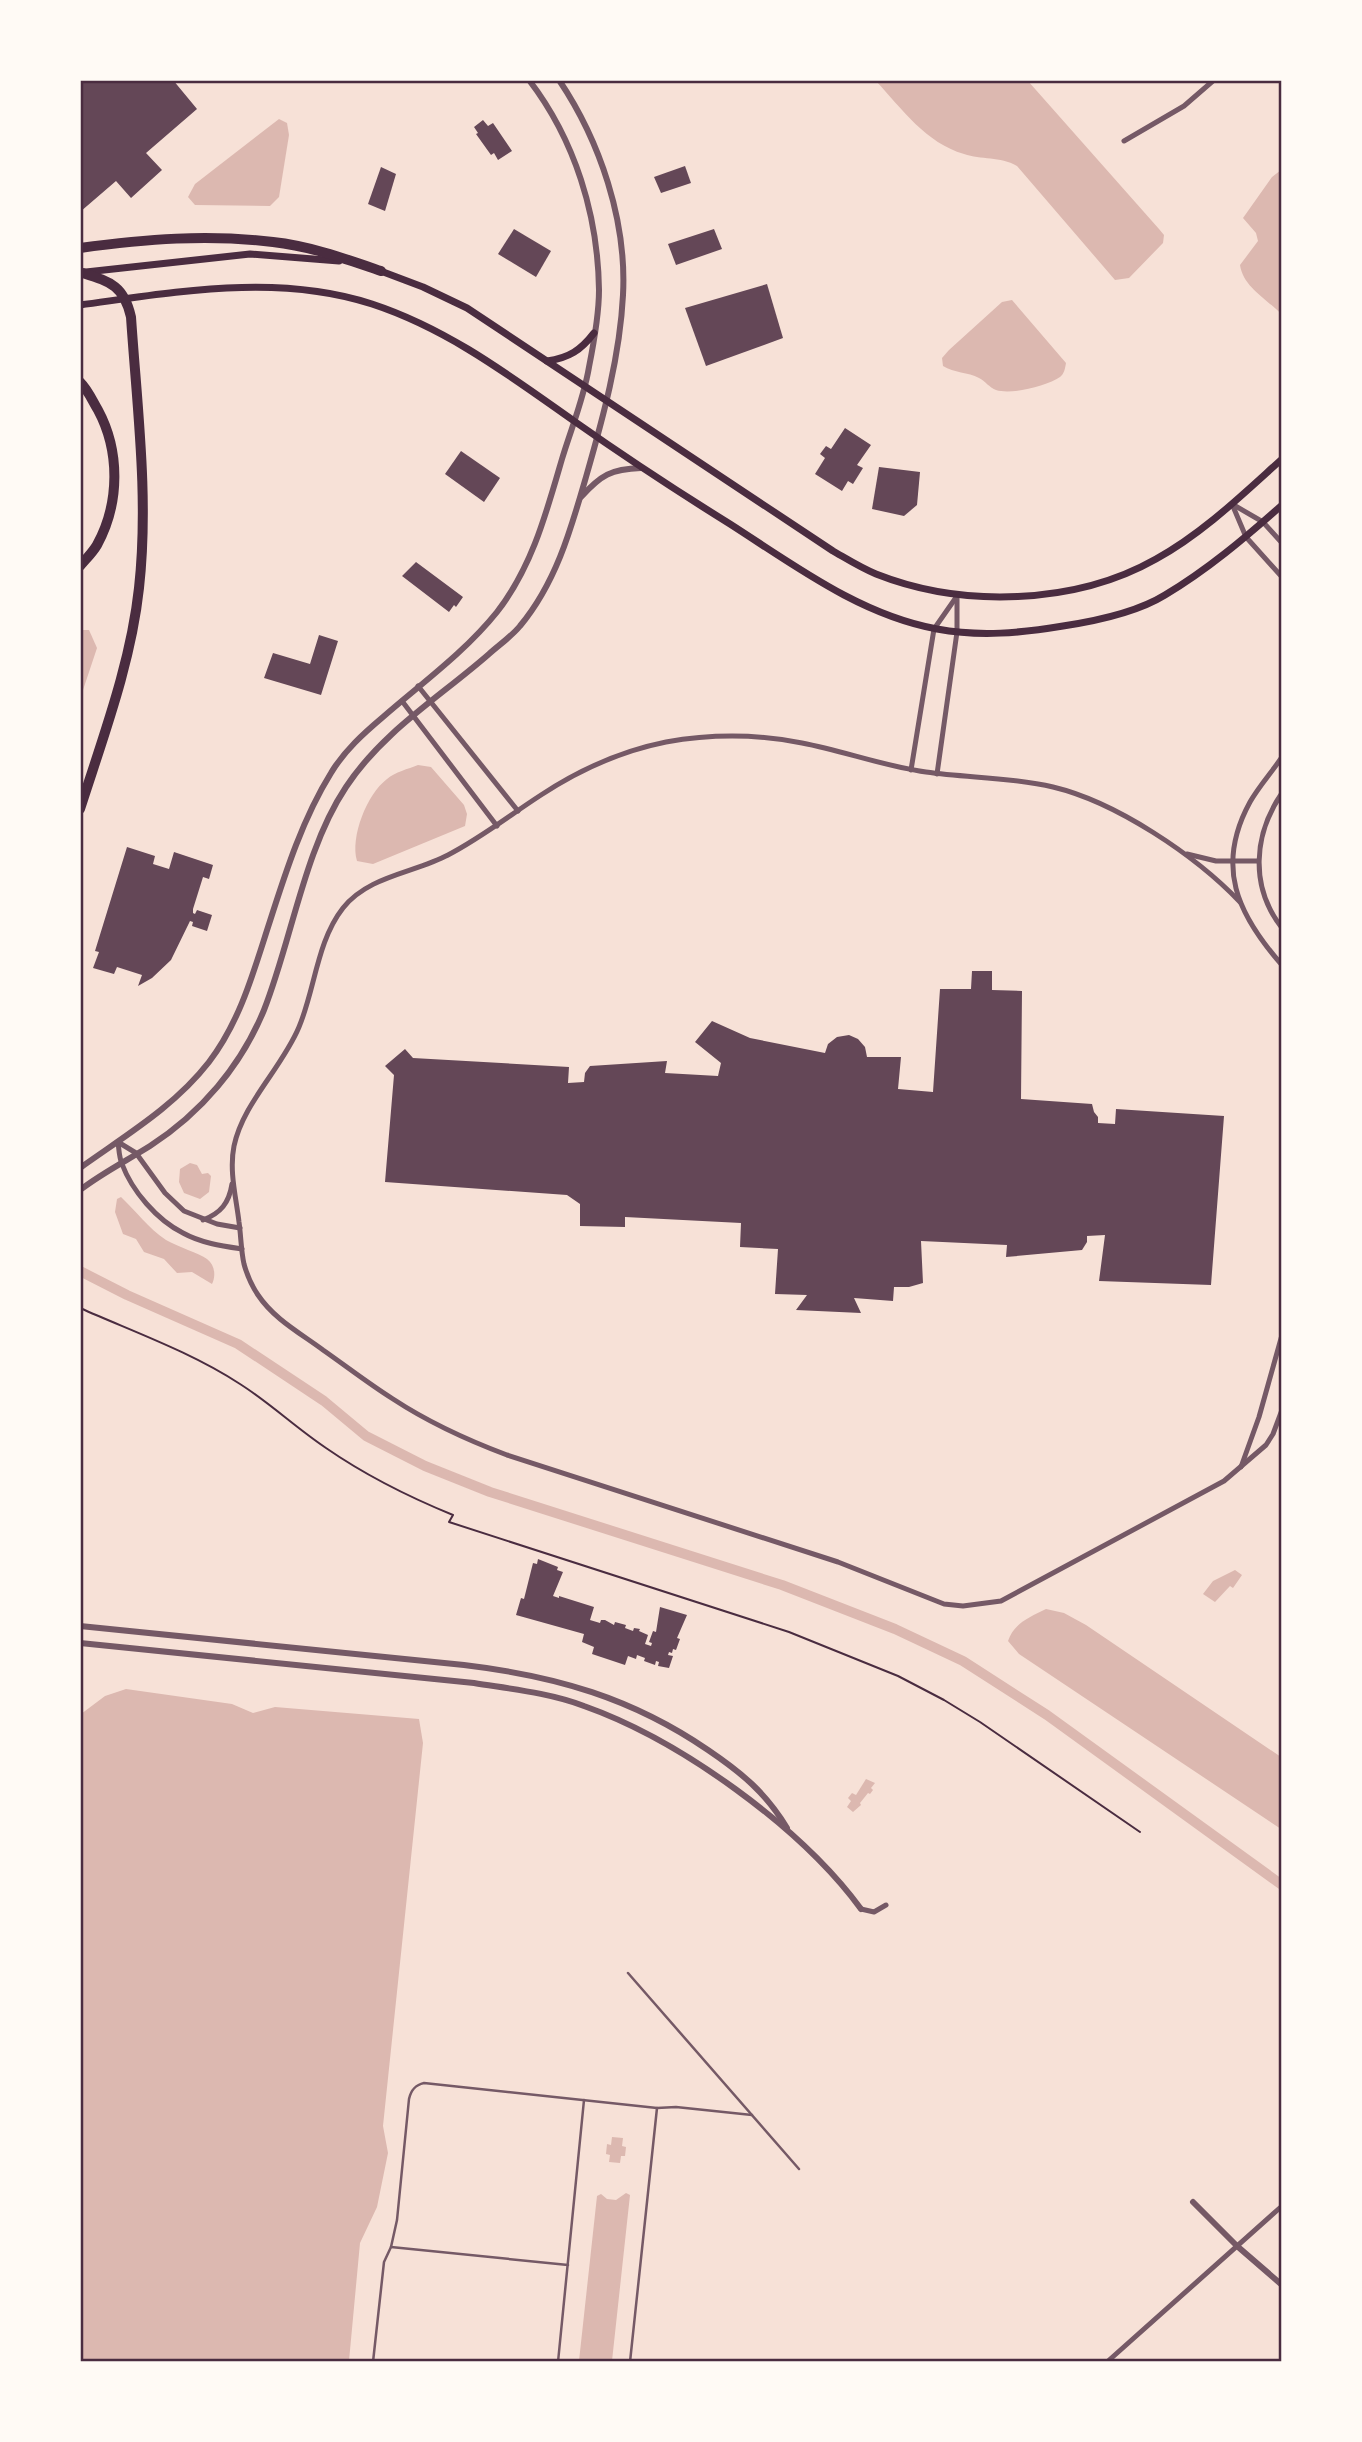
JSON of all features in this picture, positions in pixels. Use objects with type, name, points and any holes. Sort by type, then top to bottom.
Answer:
[{"type":"highway","points":[[80,248],[205,236],[275,242],[325,253],[381,271]]},
{"type":"highway","points":[[80,809],[130,639],[139,591],[142,555],[142,491],[131,317],[127,299],[115,287],[102,279],[82,273]]},
{"type":"highway","points":[[80,382],[106,425],[114,458],[114,486],[108,519],[97,546],[80,566]]},
{"type":"main road","points":[[82,273],[250,254],[336,260],[381,271],[467,308],[833,551],[875,574],[957,596],[1034,596],[1077,589],[1155,560],[1192,536],[1282,459]]},
{"type":"main road","points":[[80,305],[237,287],[328,293],[370,303],[452,338],[641,468],[820,583],[852,600],[934,629],[1001,635],[1088,622],[1132,609],[1163,597],[1213,562],[1282,505]]},
{"type":"main road","points":[[547,361],[572,355],[594,332]]},
{"type":"street","points":[[80,1168],[175,1099],[202,1070],[221,1044],[243,1002],[271,916],[312,806],[333,769],[360,737],[467,646],[498,611],[519,579],[539,536],[584,387],[599,293],[592,223],[571,151],[556,120],[528,80]]},
{"type":"street","points":[[80,1190],[166,1135],[215,1090],[238,1060],[256,1027],[326,824],[343,792],[361,766],[383,742],[519,627],[550,582],[569,536],[597,437],[619,341],[623,293],[616,218],[607,183],[577,108],[559,80]]},
{"type":"street","points":[[1124,141],[1184,106],[1213,80]]},
{"type":"street","points":[[580,499],[596,481],[610,472],[641,468]]},
{"type":"street","points":[[1232,504],[1263,522],[1282,543]]},
{"type":"street","points":[[1232,504],[1245,537],[1282,577]]},
{"type":"street","points":[[911,770],[934,629],[957,596]]},
{"type":"street","points":[[937,774],[957,632],[957,596]]},
{"type":"street","points":[[418,686],[518,811]]},
{"type":"street","points":[[402,701],[496,826]]},
{"type":"street","points":[[1240,902],[1206,870],[1175,848],[1116,812],[1055,787],[886,766],[803,743],[768,737],[694,738],[638,749],[591,766],[446,856],[363,889],[339,913],[328,935],[299,1027],[239,1130],[232,1160],[233,1177],[242,1249],[251,1283],[260,1299],[284,1322],[394,1400],[435,1424],[478,1444],[838,1562],[944,1604],[981,1605],[1000,1601],[1224,1481],[1266,1445],[1282,1410]]},
{"type":"street","points":[[1282,757],[1246,810],[1236,840],[1233,861],[1240,902],[1255,934],[1282,965]]},
{"type":"street","points":[[1282,793],[1266,820],[1258,861],[1266,902],[1282,928]]},
{"type":"street","points":[[1175,848],[1205,859],[1258,861]]},
{"type":"street","points":[[118,1142],[136,1153],[174,1203],[203,1220],[240,1228]]},
{"type":"street","points":[[118,1142],[121,1162],[150,1206],[170,1226],[199,1240],[242,1249]]},
{"type":"street","points":[[203,1220],[222,1210],[228,1202],[233,1177]]},
{"type":"street","points":[[1241,1467],[1259,1417],[1282,1335]]},
{"type":"street","points":[[80,1626],[457,1664],[504,1670],[571,1684],[637,1708],[676,1728],[704,1747],[754,1784],[772,1803],[790,1833]]},
{"type":"street","points":[[80,1643],[474,1684],[581,1704],[677,1749],[721,1779],[790,1833],[845,1887],[861,1909],[874,1912],[886,1905]]},
{"type":"street","points":[[1194,2202],[1237,2246],[1282,2285]]},
{"type":"street","points":[[1107,2361],[1282,2206]]},
{"type":"lane","points":[[628,1973],[799,2169]]},
{"type":"lane","points":[[373,2361],[384,2262],[391,2247],[397,2220],[409,2099],[413,2089],[424,2083],[657,2108],[676,2107],[752,2115]]},
{"type":"lane","points":[[558,2361],[584,2100]]},
{"type":"lane","points":[[630,2361],[657,2108]]},
{"type":"lane","points":[[391,2247],[568,2265]]},
{"type":"path","points":[[80,1308],[188,1356],[238,1383],[326,1448],[358,1468],[453,1515],[449,1522],[797,1635],[898,1676],[979,1722],[1140,1832]]},
{"type":"shaded area","points":[[876,81],[1028,81],[1164,235],[1163,243],[1129,278],[1115,280],[1017,166],[964,154],[938,142],[916,124]]},
{"type":"shaded area","points":[[279,119],[287,123],[289,135],[279,197],[270,206],[195,205],[188,197],[195,184]]},
{"type":"shaded area","points":[[1281,170],[1281,314],[1251,286],[1240,265],[1258,241],[1256,233],[1243,218],[1272,177]]},
{"type":"shaded area","points":[[1012,300],[1066,363],[1061,376],[1038,386],[1003,391],[994,389],[975,376],[943,366],[942,358],[949,350],[1002,302]]},
{"type":"shaded area","points":[[81,630],[89,630],[97,648],[81,696]]},
{"type":"shaded area","points":[[418,765],[431,767],[464,805],[467,814],[465,826],[373,864],[357,861],[355,851],[358,828],[373,795],[390,777]]},
{"type":"shaded area","points":[[190,1163],[197,1165],[202,1174],[208,1173],[211,1176],[209,1192],[200,1199],[184,1193],[179,1182],[180,1169]]},
{"type":"shaded area","points":[[121,1197],[166,1240],[210,1261],[214,1271],[212,1284],[192,1272],[177,1273],[164,1259],[144,1252],[136,1239],[123,1234],[115,1212],[117,1199]]},
{"type":"shaded area","points":[[1235,1570],[1242,1575],[1233,1588],[1230,1586],[1215,1602],[1203,1594],[1213,1581]]},
{"type":"shaded area","points":[[1046,1609],[1064,1613],[1086,1625],[1281,1757],[1281,1829],[1019,1654],[1008,1641],[1014,1630],[1023,1621]]},
{"type":"shaded area","points":[[126,1689],[232,1704],[253,1713],[275,1707],[419,1719],[423,1743],[383,2126],[388,2153],[377,2207],[360,2243],[349,2361],[81,2361],[81,1714],[105,1696]]},
{"type":"shaded area","points":[[866,1779],[875,1783],[871,1788],[873,1790],[853,1812],[847,1807],[851,1801],[848,1798],[852,1793],[856,1795]]},
{"type":"shaded area","points":[[612,2137],[623,2138],[622,2146],[626,2147],[625,2156],[621,2156],[620,2163],[609,2162],[610,2155],[606,2154],[607,2144],[611,2145]]},
{"type":"shaded area","points":[[626,2193],[630,2195],[612,2361],[579,2361],[597,2196],[601,2194],[607,2199],[616,2200]]},
{"type":"building","points":[[80,80],[173,80],[197,109],[146,153],[162,170],[131,198],[116,181],[80,212]]},
{"type":"building","points":[[483,120],[488,126],[493,123],[512,151],[498,160],[494,153],[491,155],[476,134],[478,133],[474,127]]},
{"type":"building","points":[[685,166],[691,183],[661,193],[654,177]]},
{"type":"building","points":[[381,167],[396,174],[385,211],[368,204]]},
{"type":"building","points":[[514,229],[551,251],[536,277],[498,254]]},
{"type":"building","points":[[714,229],[722,249],[676,265],[668,244]]},
{"type":"building","points":[[767,284],[783,338],[706,366],[685,308]]},
{"type":"building","points":[[845,428],[871,445],[857,465],[863,468],[853,484],[848,481],[842,491],[815,474],[825,458],[820,454],[826,446],[831,449]]},
{"type":"building","points":[[461,451],[500,478],[484,502],[445,474]]},
{"type":"building","points":[[879,467],[920,472],[917,505],[904,516],[872,509]]},
{"type":"building","points":[[416,562],[463,597],[456,607],[454,605],[449,612],[402,576]]},
{"type":"building","points":[[319,635],[338,641],[321,695],[264,678],[273,653],[310,664]]},
{"type":"building","points":[[127,847],[155,856],[153,864],[169,869],[174,852],[213,865],[209,879],[203,877],[193,909],[195,914],[197,910],[212,915],[207,931],[192,926],[193,922],[190,921],[171,960],[152,978],[138,986],[142,975],[117,967],[114,974],[93,968],[99,952],[95,951]]},
{"type":"building","points":[[972,971],[992,971],[992,990],[1022,991],[1021,1099],[1092,1104],[1098,1123],[1115,1124],[1116,1109],[1224,1116],[1211,1285],[1099,1281],[1105,1235],[1087,1236],[1082,1250],[1006,1257],[1007,1245],[921,1241],[923,1283],[894,1287],[893,1301],[854,1298],[861,1313],[796,1310],[807,1295],[775,1294],[778,1249],[740,1247],[741,1223],[625,1217],[625,1227],[580,1226],[580,1204],[567,1195],[385,1182],[394,1075],[385,1066],[405,1049],[413,1058],[569,1067],[568,1083],[584,1082],[585,1073],[590,1066],[667,1061],[665,1073],[718,1076],[721,1063],[695,1042],[712,1021],[750,1038],[825,1053],[828,1044],[837,1037],[849,1035],[858,1039],[865,1047],[867,1057],[901,1057],[898,1089],[933,1092],[940,989],[971,989]]},
{"type":"building","points":[[538,1559],[558,1567],[557,1570],[563,1572],[553,1596],[594,1607],[590,1620],[600,1623],[605,1620],[614,1625],[615,1622],[626,1625],[625,1628],[633,1631],[634,1628],[640,1629],[639,1631],[648,1635],[645,1644],[651,1646],[652,1643],[649,1642],[653,1631],[656,1632],[660,1607],[687,1615],[677,1638],[680,1639],[676,1650],[669,1652],[668,1655],[673,1656],[669,1668],[658,1666],[659,1662],[656,1661],[655,1665],[644,1661],[645,1658],[637,1655],[636,1659],[628,1656],[625,1665],[592,1654],[594,1647],[582,1642],[584,1634],[516,1615],[521,1598],[524,1599],[533,1563],[537,1564]]},
{"type":"waterway","points":[[80,1271],[238,1344],[324,1401],[366,1436],[425,1466],[490,1492],[782,1585],[895,1629],[963,1661],[1047,1715],[1282,1885]]}]
